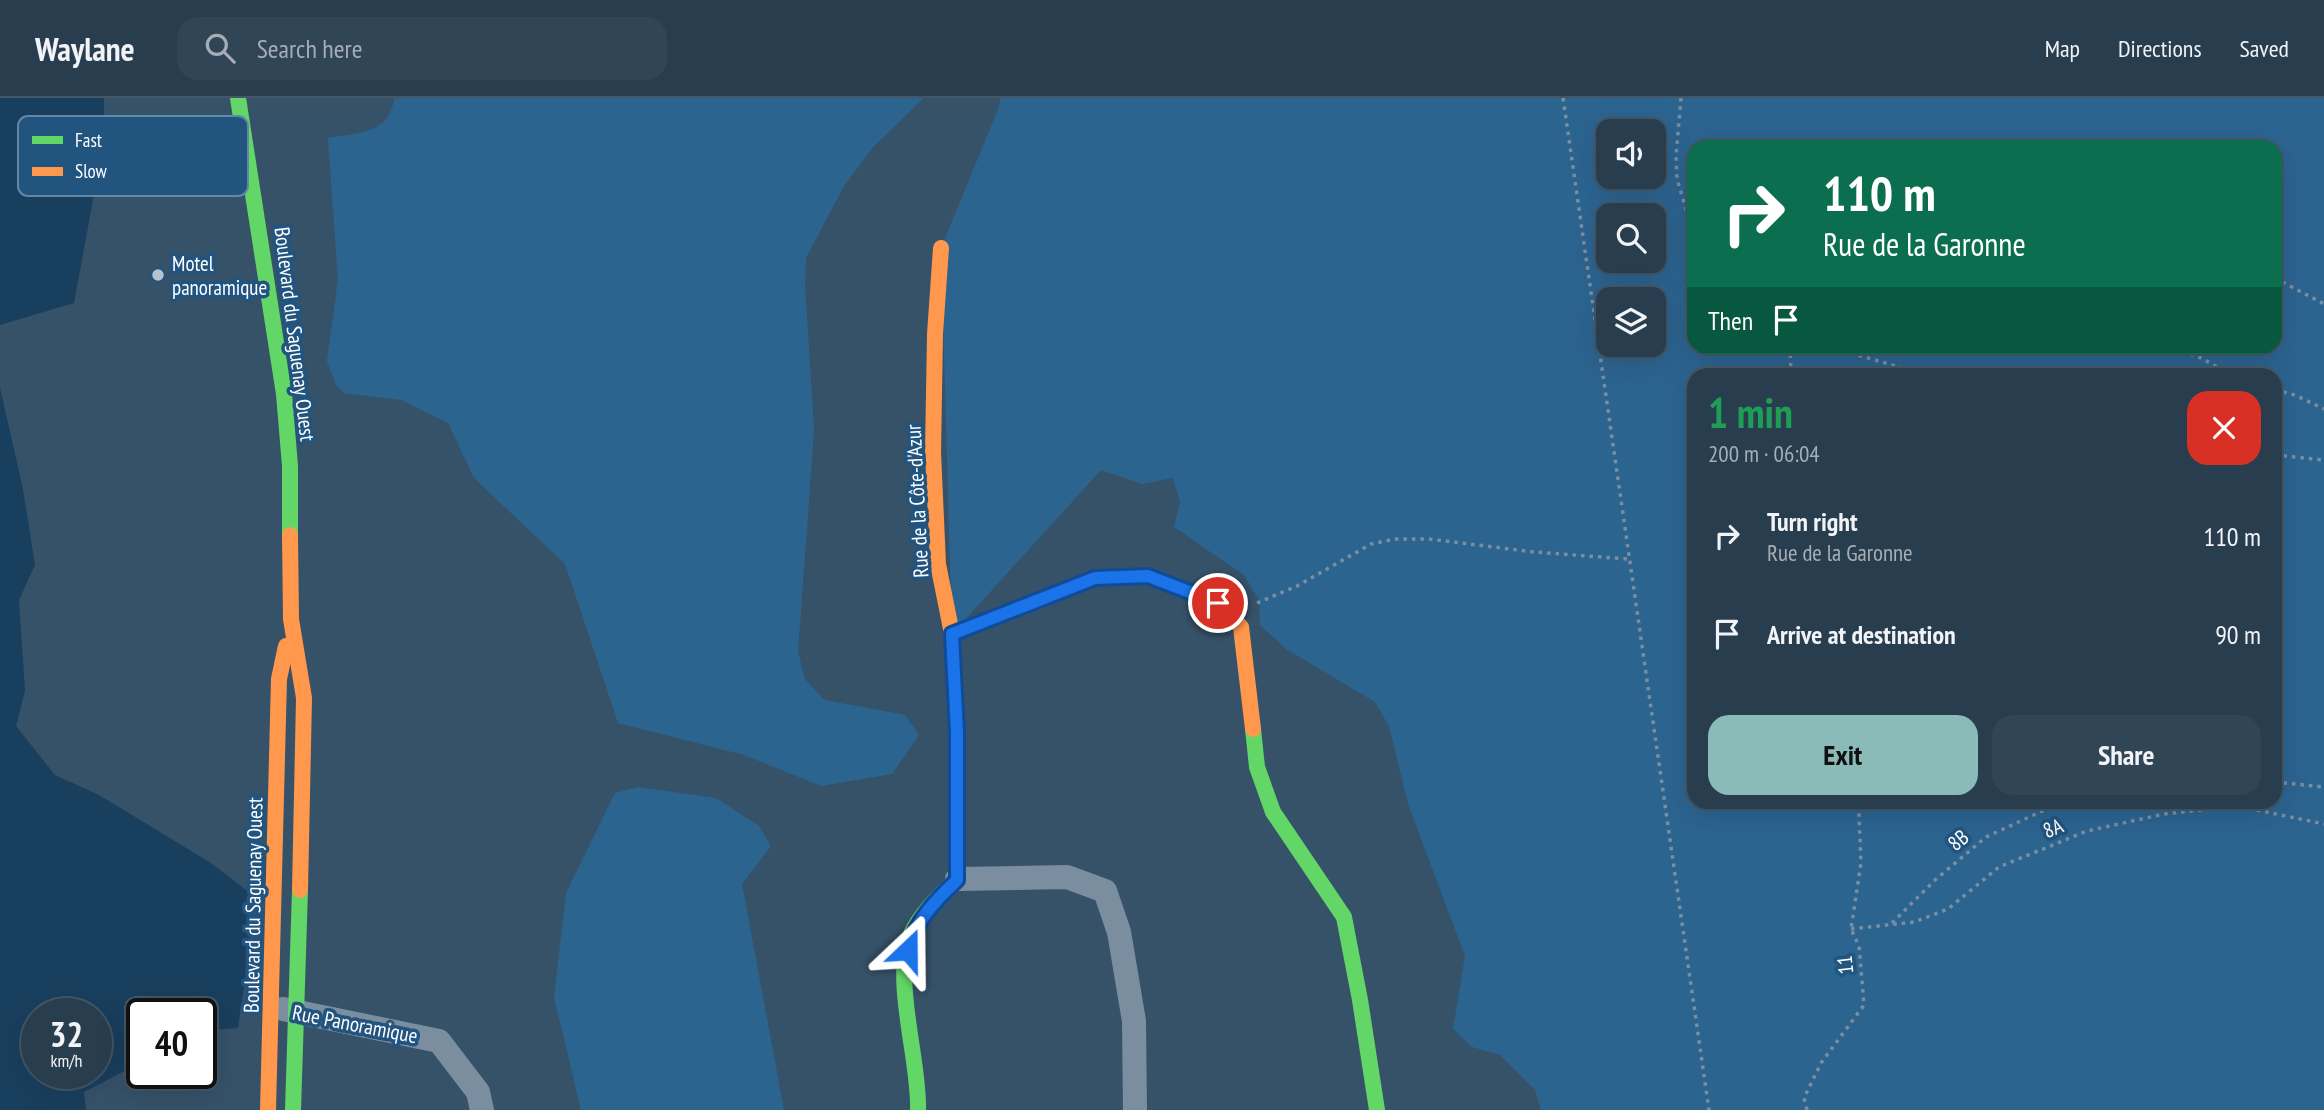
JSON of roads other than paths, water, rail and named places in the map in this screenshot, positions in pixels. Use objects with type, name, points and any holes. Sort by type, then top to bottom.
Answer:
[{"type":"street","name":"Boulevard du Saguenay Ouest","points":[[238,98],[241,116]]},
{"type":"street","name":"Boulevard du Saguenay Ouest","points":[[248,157],[284,394],[290,466],[291,619],[304,698],[298,1012],[293,1110]]},
{"type":"street","name":"Rue de la Côte-d'Azur","points":[[941,248],[935,334],[933,452],[937,564],[952,634],[957,733],[957,880]]},
{"type":"street","points":[[952,634],[1095,578],[1148,576],[1218,603],[1241,627],[1257,767],[1273,812],[1343,917],[1360,1000],[1377,1110]]},
{"type":"street","name":"Boulevard du Saguenay Ouest","points":[[268,1110],[279,680],[291,619]]},
{"type":"street","points":[[918,1110],[919,1088],[903,969],[913,930],[932,903],[957,880],[1066,877],[1105,891],[1119,932],[1134,1021],[1135,1110]]},
{"type":"street","name":"Rue Panoramique","points":[[272,1007],[439,1041],[478,1092],[482,1110]]},
{"type":"place","name":"Motel panoramique","points":[[158,275]]}]
